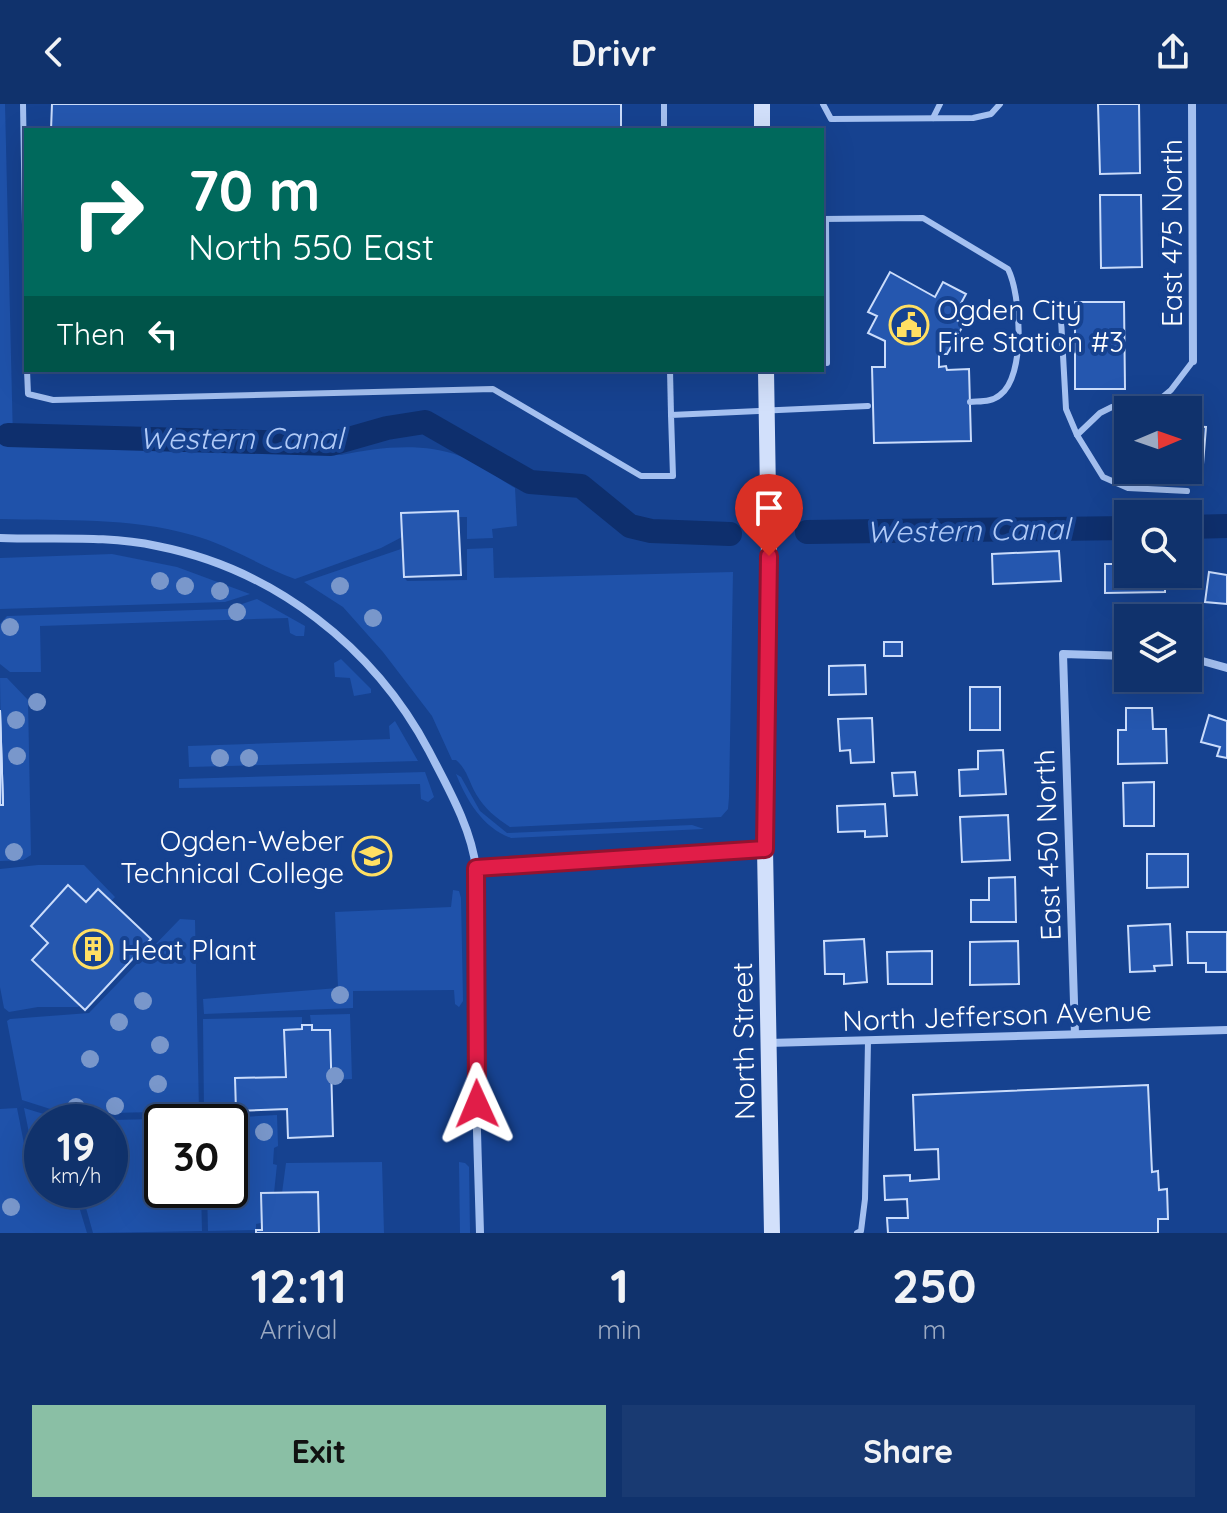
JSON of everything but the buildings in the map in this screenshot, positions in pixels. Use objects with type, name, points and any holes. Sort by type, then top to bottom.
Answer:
[{"type":"main road","points":[[762,104],[762,128]]},
{"type":"main road","name":"North Street","points":[[766,372],[769,556],[765,849],[772,1233]]},
{"type":"street","name":"East 475 North","points":[[1192,104],[1193,361]]},
{"type":"street","points":[[0,538],[116,540],[157,546],[244,574],[275,590],[321,621],[370,665],[398,700],[422,737],[459,814],[476,868],[475,1018],[480,1233]]},
{"type":"street","name":"East 450 North","points":[[1075,1034],[1063,654],[1114,656]]},
{"type":"street","points":[[1202,661],[1227,668]]},
{"type":"street","points":[[476,868],[765,849]]},
{"type":"street","name":"North Jefferson Avenue","points":[[769,1043],[1227,1030]]},
{"type":"lane","points":[[23,104],[24,164]]},
{"type":"lane","points":[[664,104],[664,128]]},
{"type":"lane","points":[[823,104],[831,119],[973,118],[991,114],[1000,104]]},
{"type":"lane","points":[[933,118],[940,104]]},
{"type":"lane","points":[[827,363],[824,219],[923,218],[1008,269],[1015,282],[1015,373],[1009,387],[1000,395],[991,400],[970,402]]},
{"type":"lane","points":[[1061,319],[1066,409],[1077,435],[1103,477],[1128,488],[1187,491]]},
{"type":"lane","points":[[1077,435],[1100,413],[1112,407],[1159,400],[1171,390],[1193,361]]},
{"type":"lane","points":[[27,372],[28,394],[53,400],[493,389],[641,476],[673,476],[670,372]]},
{"type":"lane","points":[[671,415],[868,406]]},
{"type":"lane","points":[[857,1233],[861,1231],[865,1199],[868,1041]]},
{"type":"shaded area","points":[[0,104],[5,104],[13,440],[341,455],[386,448],[431,449],[467,459],[515,488],[517,526],[492,529],[493,538],[467,539],[467,517],[458,517],[458,511],[402,513],[402,537],[381,548],[295,579],[219,544],[169,529],[97,521],[0,519]]},
{"type":"shaded area","points":[[493,548],[494,578],[733,572],[729,797],[728,809],[721,817],[510,827],[479,799],[463,767],[452,760],[432,716],[383,652],[343,607],[304,582],[401,549],[407,581],[467,580],[467,549]]},
{"type":"shaded area","points":[[112,554],[177,567],[250,594],[225,602],[0,609],[0,558]]},
{"type":"shaded area","points":[[257,599],[305,626],[304,636],[290,633],[288,618],[40,626],[41,672],[10,672],[0,664],[0,624],[7,616],[227,609]]},
{"type":"shaded area","points":[[341,659],[371,689],[371,693],[354,696],[350,678],[335,677],[334,663]]},
{"type":"shaded area","points":[[0,678],[7,678],[28,700],[31,855],[23,860],[0,861]]},
{"type":"shaded area","points":[[395,721],[418,761],[189,767],[188,746],[390,739],[389,726]]},
{"type":"shaded area","points":[[425,772],[434,797],[428,802],[421,799],[420,784],[179,788],[179,779]]},
{"type":"shaded area","points":[[456,774],[461,777],[480,811],[507,833],[692,825],[704,829],[511,838],[492,828],[477,812]]},
{"type":"shaded area","points":[[84,865],[115,897],[111,901],[98,889],[86,902],[68,886],[31,926],[48,943],[32,961],[80,1005],[9,1012],[4,1008],[0,987],[0,869]]},
{"type":"shaded area","points":[[453,890],[459,891],[461,898],[463,1001],[459,1007],[455,1004],[454,990],[353,991],[353,1008],[204,1014],[203,999],[338,988],[335,912],[451,907]]},
{"type":"shaded area","points":[[180,919],[195,920],[199,1104],[144,1104],[144,1112],[128,1113],[128,1104],[35,1104],[22,1100],[7,1021],[89,1013]]},
{"type":"shaded area","points":[[350,1014],[352,1079],[332,1080],[330,1030],[312,1030],[310,1015]]},
{"type":"shaded area","points":[[302,1017],[302,1029],[284,1030],[286,1077],[235,1078],[236,1104],[204,1104],[203,1019]]},
{"type":"shaded area","points":[[17,1108],[24,1144],[24,1208],[79,1208],[87,1233],[0,1233],[0,1109]]},
{"type":"shaded area","points":[[277,1115],[274,1193],[261,1193],[261,1223],[256,1224],[256,1230],[208,1231],[207,1208],[248,1208],[248,1117]]},
{"type":"shaded area","points":[[144,1119],[144,1208],[201,1208],[202,1231],[93,1233],[86,1208],[128,1208],[128,1120]]},
{"type":"shaded area","points":[[382,1162],[384,1233],[319,1233],[317,1192],[282,1193],[286,1163]]},
{"type":"shaded area","points":[[459,1162],[469,1167],[470,1233],[460,1233]]},
{"type":"waterway","name":"Western Canal","points":[[8,435],[331,444],[387,428],[425,422],[530,482],[581,486],[630,526],[651,531],[730,534]]},
{"type":"waterway","name":"Western Canal","points":[[1202,527],[1227,526]]},
{"type":"waterway","name":"Western Canal","points":[[807,532],[1114,528]]},
{"type":"place","name":"Ogden City Fire Station #3","points":[[909,325]]},
{"type":"place","name":"Ogden-Weber Technical College","points":[[372,856]]},
{"type":"place","name":"Heat Plant","points":[[93,949]]},
{"type":"route","points":[[477,1104],[476,868],[765,849],[769,556]]}]
